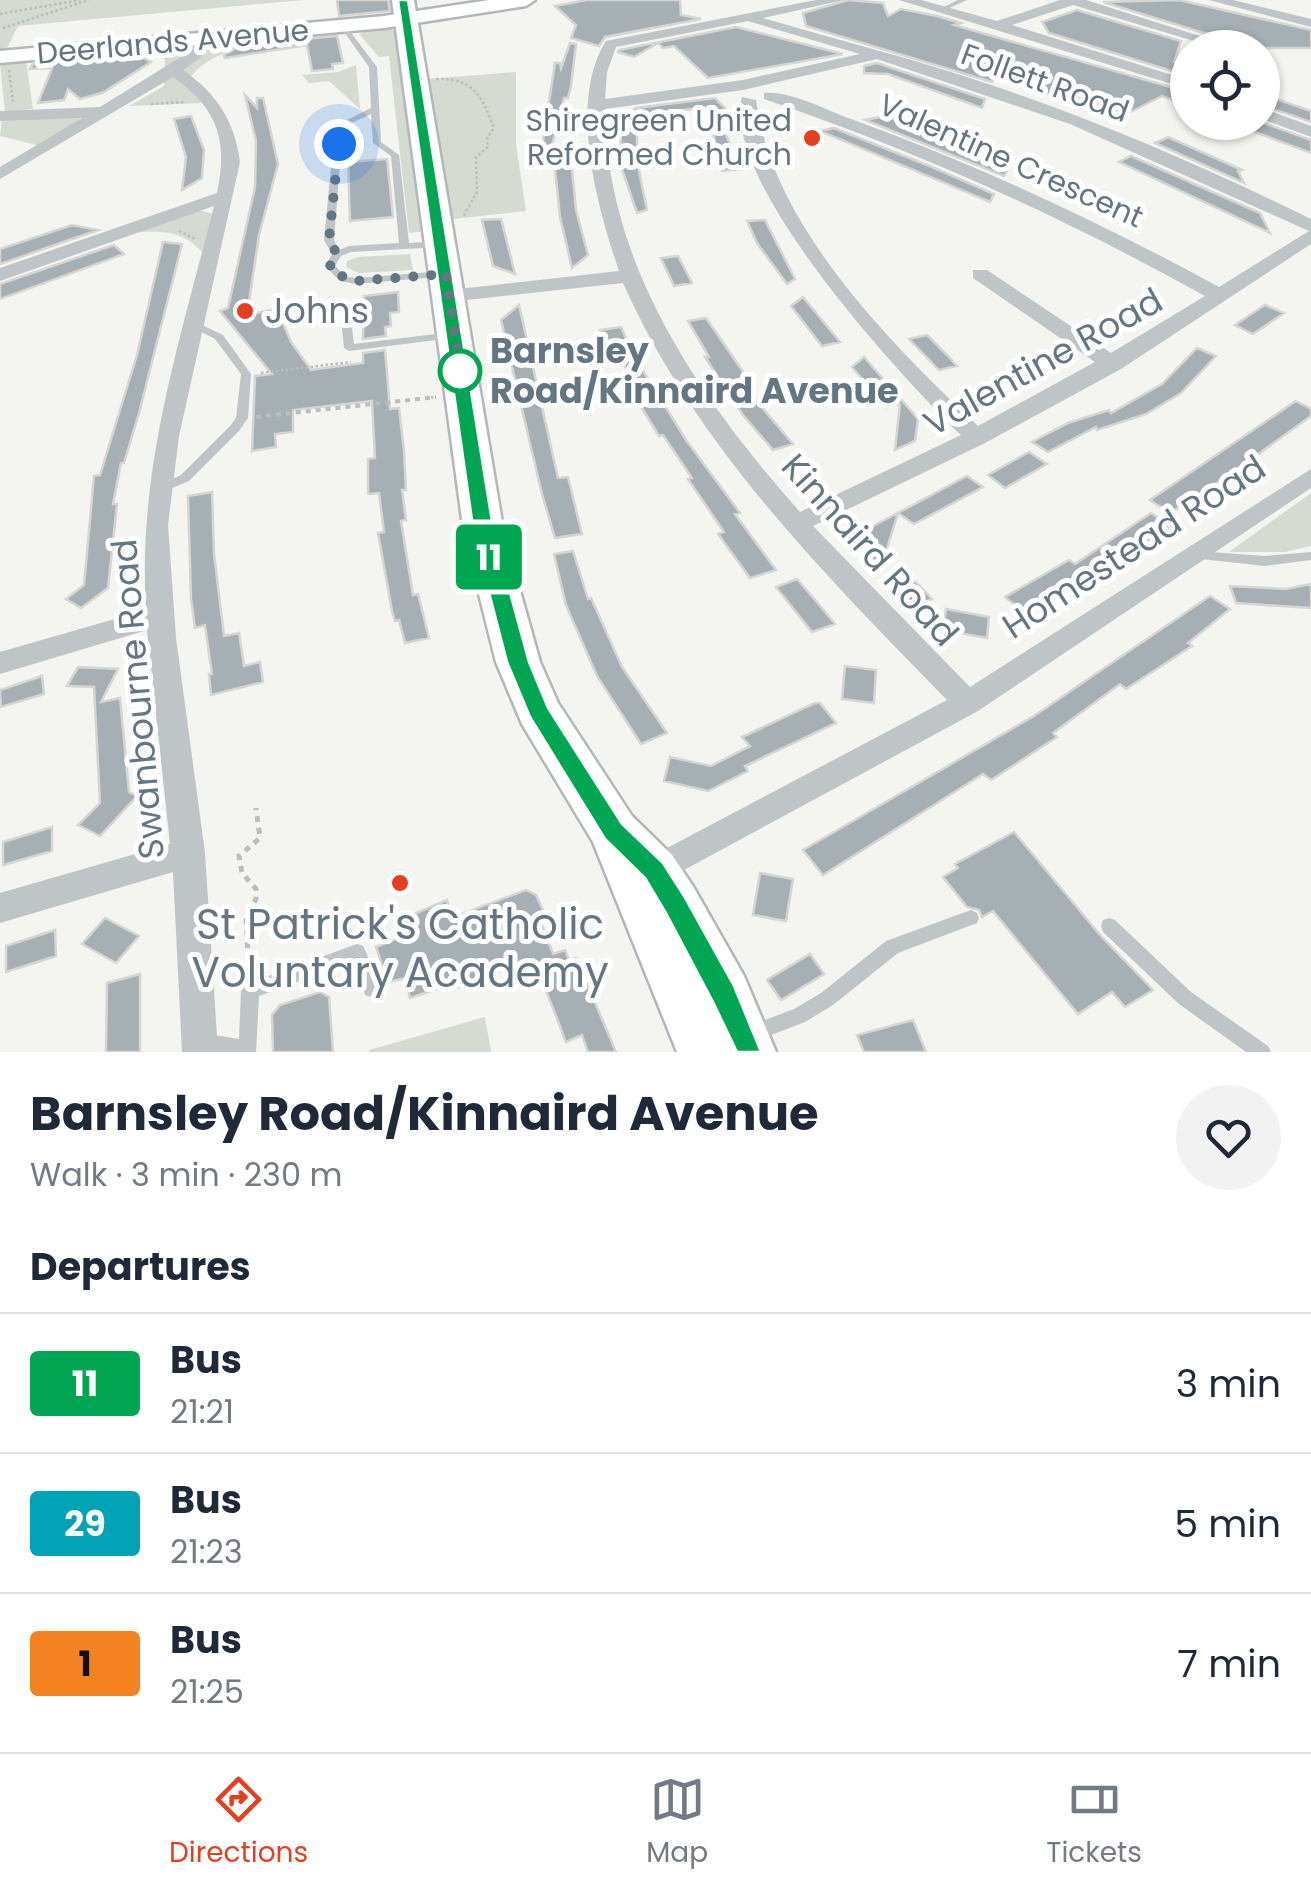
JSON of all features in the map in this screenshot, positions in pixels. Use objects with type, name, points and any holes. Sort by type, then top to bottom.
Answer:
[{"type":"main road","points":[[405,10],[484,534],[518,662],[538,711],[642,877],[724,1048]]},
{"type":"street","name":"Deerlands Avenue","points":[[3,56],[343,26],[405,10],[526,0]]},
{"type":"street","name":"Kinnaird Road","points":[[837,0],[611,44],[603,60],[597,105],[598,170],[631,276],[683,372],[728,439],[796,524],[968,703]]},
{"type":"street","points":[[906,0],[1170,79]]},
{"type":"street","points":[[999,25],[1072,0],[1171,30]]},
{"type":"street","points":[[1216,0],[1311,23]]},
{"type":"street","name":"Follett Road","points":[[750,19],[877,54],[1047,110],[1196,172],[1311,226]]},
{"type":"street","points":[[0,174],[174,70],[196,54],[200,40]]},
{"type":"street","points":[[716,90],[748,100],[770,88],[877,54]]},
{"type":"street","name":"Swanbourne Road","points":[[174,70],[210,101],[229,134],[232,162],[158,490],[156,570],[188,854],[200,1047]]},
{"type":"street","points":[[597,105],[716,90],[770,88]]},
{"type":"street","name":"Valentine Crescent","points":[[770,88],[1002,184],[1105,232],[1221,296]]},
{"type":"street","points":[[748,100],[749,118],[768,174],[822,267],[879,341],[977,438]]},
{"type":"street","points":[[5,115],[110,108]]},
{"type":"street","points":[[1280,120],[1311,132]]},
{"type":"street","points":[[0,274],[226,196]]},
{"type":"street","name":"Valentine Road","points":[[796,524],[894,481],[1113,364],[1311,236]]},
{"type":"street","points":[[444,260],[631,276]]},
{"type":"street","points":[[980,274],[1113,364]]},
{"type":"street","name":"Homestead Road","points":[[642,877],[968,703],[1197,556],[1311,477]]},
{"type":"street","points":[[0,664],[160,616]]},
{"type":"street","points":[[0,908],[188,854]]},
{"type":"lane","points":[[942,10],[964,0]]},
{"type":"lane","points":[[343,26],[373,67],[378,143],[395,154],[404,244]]},
{"type":"lane","points":[[337,254],[329,240],[339,126],[374,110]]},
{"type":"lane","points":[[404,244],[444,260],[356,281],[333,273],[330,266],[337,254],[367,245],[404,244]]},
{"type":"lane","points":[[158,490],[186,478],[242,418],[246,374],[219,337],[196,325]]},
{"type":"lane","points":[[347,328],[348,348],[454,335]]},
{"type":"lane","points":[[1197,556],[1265,560],[1311,556]]},
{"type":"lane","points":[[724,1048],[799,1016],[892,947],[971,918]]},
{"type":"lane","points":[[1109,926],[1185,998],[1262,1052]]},
{"type":"lane","points":[[200,1047],[247,1051],[250,992],[356,952],[371,990]]},
{"type":"path","points":[[0,14],[87,0]]},
{"type":"path","points":[[1,29],[87,0]]},
{"type":"path","points":[[3,56],[13,104],[5,115]]},
{"type":"path","points":[[416,81],[458,78],[475,86],[486,97],[494,128],[486,138],[488,147],[476,158],[477,192],[444,260]]},
{"type":"path","points":[[110,108],[210,101]]},
{"type":"path","points":[[124,232],[186,233],[212,255]]},
{"type":"path","points":[[242,418],[464,394]]},
{"type":"path","points":[[250,992],[246,917],[256,898],[256,889],[242,873],[239,856],[260,838],[256,808]]},
{"type":"shaded area","points":[[0,0],[303,0],[18,26],[5,52],[0,53]]},
{"type":"shaded area","points":[[381,25],[398,32],[426,231],[409,233],[389,56],[379,57],[359,34]]},
{"type":"shaded area","points":[[280,36],[216,57],[194,72],[185,84],[202,103],[129,106],[164,86],[165,60],[151,51],[127,50]]},
{"type":"shaded area","points":[[26,61],[33,109],[5,112],[0,63]]},
{"type":"shaded area","points":[[356,65],[360,109],[329,81],[309,83],[302,75],[338,72]]},
{"type":"shaded area","points":[[516,72],[516,145],[526,211],[453,219],[427,79]]},
{"type":"shaded area","points":[[73,115],[80,119],[78,126],[45,147],[0,136],[2,119]]},
{"type":"shaded area","points":[[199,210],[213,214],[202,252],[178,235],[130,233]]},
{"type":"shaded area","points":[[410,254],[413,270],[359,273],[346,267],[347,261],[358,257]]},
{"type":"shaded area","points":[[1311,493],[1311,546],[1285,552],[1229,552]]},
{"type":"shaded area","points":[[485,1017],[491,1052],[369,1052],[369,1050]]},
{"type":"building","points":[[337,0],[388,0],[390,11],[339,16]]},
{"type":"building","points":[[587,0],[680,0],[681,15],[701,19],[605,37],[599,46],[571,38],[576,25],[555,6]]},
{"type":"building","points":[[848,0],[883,3],[888,16],[901,9],[937,16],[961,23],[954,25],[1170,87],[1170,99],[1162,96],[1117,119],[995,75],[992,82],[806,26],[803,13]]},
{"type":"building","points":[[1179,0],[1311,30],[1311,48],[1280,48],[1280,30],[1194,30],[1103,2]]},
{"type":"building","points":[[1077,10],[1170,38],[1170,70],[1049,33],[1042,22]]},
{"type":"building","points":[[736,27],[843,54],[708,78],[674,46],[663,48],[658,43],[634,57],[618,52],[619,50]]},
{"type":"building","points":[[337,36],[343,63],[332,64],[333,69],[312,71],[307,45],[225,58],[224,55],[244,44]]},
{"type":"building","points":[[570,43],[576,44],[568,98],[564,98],[551,149],[542,147],[555,63],[560,63],[561,68]]},
{"type":"building","points":[[136,54],[151,62],[102,93],[80,99],[68,89],[64,100],[38,103],[52,68],[30,69],[33,64]]},
{"type":"building","points":[[877,63],[985,99],[982,108],[888,74],[864,73],[864,66]]},
{"type":"building","points":[[245,95],[257,108],[257,98],[263,98],[278,164],[259,235],[247,315],[277,309],[291,342],[311,370],[363,363],[363,353],[385,350],[390,409],[399,408],[404,451],[406,490],[402,490],[406,520],[401,521],[413,595],[418,594],[429,638],[405,643],[399,620],[395,621],[392,611],[378,533],[384,532],[379,493],[368,494],[368,459],[375,458],[372,401],[293,410],[293,432],[275,434],[276,447],[252,451],[255,376],[272,374],[220,311],[228,308],[255,187],[256,141]]},
{"type":"building","points":[[715,98],[725,108],[730,131],[724,131],[742,169],[722,171],[707,107],[636,116],[638,166],[647,210],[637,213],[622,169],[620,119],[636,108]]},
{"type":"building","points":[[1280,100],[1311,111],[1311,122],[1280,111]]},
{"type":"building","points":[[191,116],[204,150],[202,178],[182,190],[186,157],[174,119]]},
{"type":"building","points":[[885,116],[1010,165],[1004,176],[865,120]]},
{"type":"building","points":[[834,128],[994,194],[990,202],[820,131]]},
{"type":"building","points":[[1280,129],[1311,140],[1311,153],[1276,140],[1280,140]]},
{"type":"building","points":[[1168,137],[1242,170],[1238,171],[1244,183],[1155,143]]},
{"type":"building","points":[[570,150],[576,210],[588,255],[572,268],[560,217],[555,168],[555,159]]},
{"type":"building","points":[[1131,156],[1260,213],[1270,233],[1119,162]]},
{"type":"building","points":[[387,159],[393,217],[350,221],[348,162]]},
{"type":"building","points":[[501,219],[515,274],[493,266],[482,220]]},
{"type":"building","points":[[765,220],[795,279],[787,284],[757,243],[747,221]]},
{"type":"building","points":[[72,225],[98,230],[0,264],[0,249]]},
{"type":"building","points":[[163,242],[182,244],[139,413],[121,463],[113,504],[117,504],[108,588],[81,608],[66,599],[84,585],[94,476],[100,475],[137,355]]},
{"type":"building","points":[[114,245],[124,254],[0,299],[0,284]]},
{"type":"building","points":[[678,256],[692,283],[674,286],[661,258]]},
{"type":"building","points":[[398,292],[399,312],[390,313],[391,326],[385,327],[386,336],[363,339],[364,296]]},
{"type":"building","points":[[803,297],[840,342],[822,346],[791,306]]},
{"type":"building","points":[[519,305],[558,478],[568,477],[582,534],[555,538],[542,494],[501,320]]},
{"type":"building","points":[[1265,305],[1284,313],[1253,334],[1235,325]]},
{"type":"building","points":[[706,318],[755,389],[748,391],[793,444],[773,450],[743,415],[705,357],[709,357],[688,321]]},
{"type":"building","points":[[621,327],[635,358],[686,440],[776,570],[750,578],[718,534],[724,532],[688,479],[692,478],[637,400],[641,400],[623,362],[628,359],[614,362],[600,330]]},
{"type":"building","points":[[927,335],[957,366],[939,370],[909,339]]},
{"type":"building","points":[[1197,348],[1216,356],[1181,393],[1146,414],[1097,430],[1096,427],[1048,452],[1032,442],[1068,423],[1109,410],[1111,413],[1162,384]]},
{"type":"building","points":[[864,357],[918,419],[915,441],[895,450],[900,404],[886,407],[852,367]]},
{"type":"building","points":[[1296,401],[1311,409],[1311,416],[1225,478],[1170,513],[1150,500]]},
{"type":"building","points":[[1029,452],[1047,464],[1005,488],[988,475]]},
{"type":"building","points":[[967,476],[983,487],[914,524],[898,513]]},
{"type":"building","points":[[212,492],[214,554],[224,636],[239,633],[244,666],[260,662],[263,682],[211,695],[205,625],[195,628],[191,598],[188,496]]},
{"type":"building","points":[[898,513],[882,569],[871,557],[863,555],[871,527]]},
{"type":"building","points":[[1151,513],[1170,525],[1103,571],[1026,614],[1005,597],[1069,560],[1075,564]]},
{"type":"building","points":[[573,551],[588,599],[591,598],[622,667],[667,733],[641,744],[597,676],[566,605],[554,554]]},
{"type":"building","points":[[905,571],[932,599],[915,606],[889,578]]},
{"type":"building","points":[[797,579],[835,624],[812,632],[776,587]]},
{"type":"building","points":[[1311,584],[1311,608],[1236,603],[1230,586],[1286,589]]},
{"type":"building","points":[[1210,596],[1230,609],[1188,643],[1192,646],[1126,689],[1120,684],[1053,733],[1057,737],[991,780],[983,774],[823,875],[803,850],[1034,716]]},
{"type":"building","points":[[946,609],[989,617],[987,638],[943,630]]},
{"type":"building","points":[[845,666],[876,670],[874,703],[842,699]]},
{"type":"building","points":[[78,667],[118,669],[101,702],[120,698],[129,792],[137,796],[100,836],[78,825],[100,803],[94,687],[67,686]]},
{"type":"building","points":[[42,676],[44,694],[1,707],[0,690]]},
{"type":"building","points":[[820,703],[836,723],[745,766],[748,771],[708,791],[664,781],[670,757],[711,766],[750,746],[742,737]]},
{"type":"building","points":[[52,827],[52,851],[3,865],[3,842]]},
{"type":"building","points":[[1014,832],[1100,935],[1153,990],[1125,1007],[1112,992],[1078,1014],[993,911],[982,917],[979,910],[967,907],[943,877],[958,868],[955,864]]},
{"type":"building","points":[[760,873],[793,879],[786,921],[753,915]]},
{"type":"building","points":[[526,890],[536,895],[543,910],[540,920],[553,954],[565,950],[569,960],[576,958],[616,1052],[588,1052],[582,1035],[566,1042],[534,959],[456,988],[457,982],[410,998],[406,978],[388,982],[376,947],[406,935],[402,919],[447,900],[451,918]]},
{"type":"building","points":[[105,918],[139,936],[116,963],[82,944]]},
{"type":"building","points":[[55,930],[56,956],[6,972],[6,946]]},
{"type":"building","points":[[810,954],[824,974],[781,1000],[767,980]]},
{"type":"building","points":[[140,974],[140,1052],[106,1052],[107,983]]},
{"type":"building","points":[[320,992],[329,997],[333,1052],[273,1052],[272,1015],[280,1005]]},
{"type":"building","points":[[913,1020],[926,1052],[864,1052],[857,1035]]},
{"type":"bus line","name":"11","points":[[403,0],[484,534],[518,662],[538,711],[614,832],[654,870],[675,904],[724,995],[747,1052]]},
{"type":"place","name":"Shiregreen United Reformed Church","points":[[812,138]]},
{"type":"place","name":"Johns","points":[[245,311]]},
{"type":"place","name":"Barnsley Road/Kinnaird Avenue","points":[[460,371]]},
{"type":"place","name":"St Patrick's Catholic Voluntary Academy","points":[[400,883]]},
{"type":"route","points":[[339,144],[329,240],[337,254],[330,266],[333,273],[356,281],[446,274],[460,371]]}]
